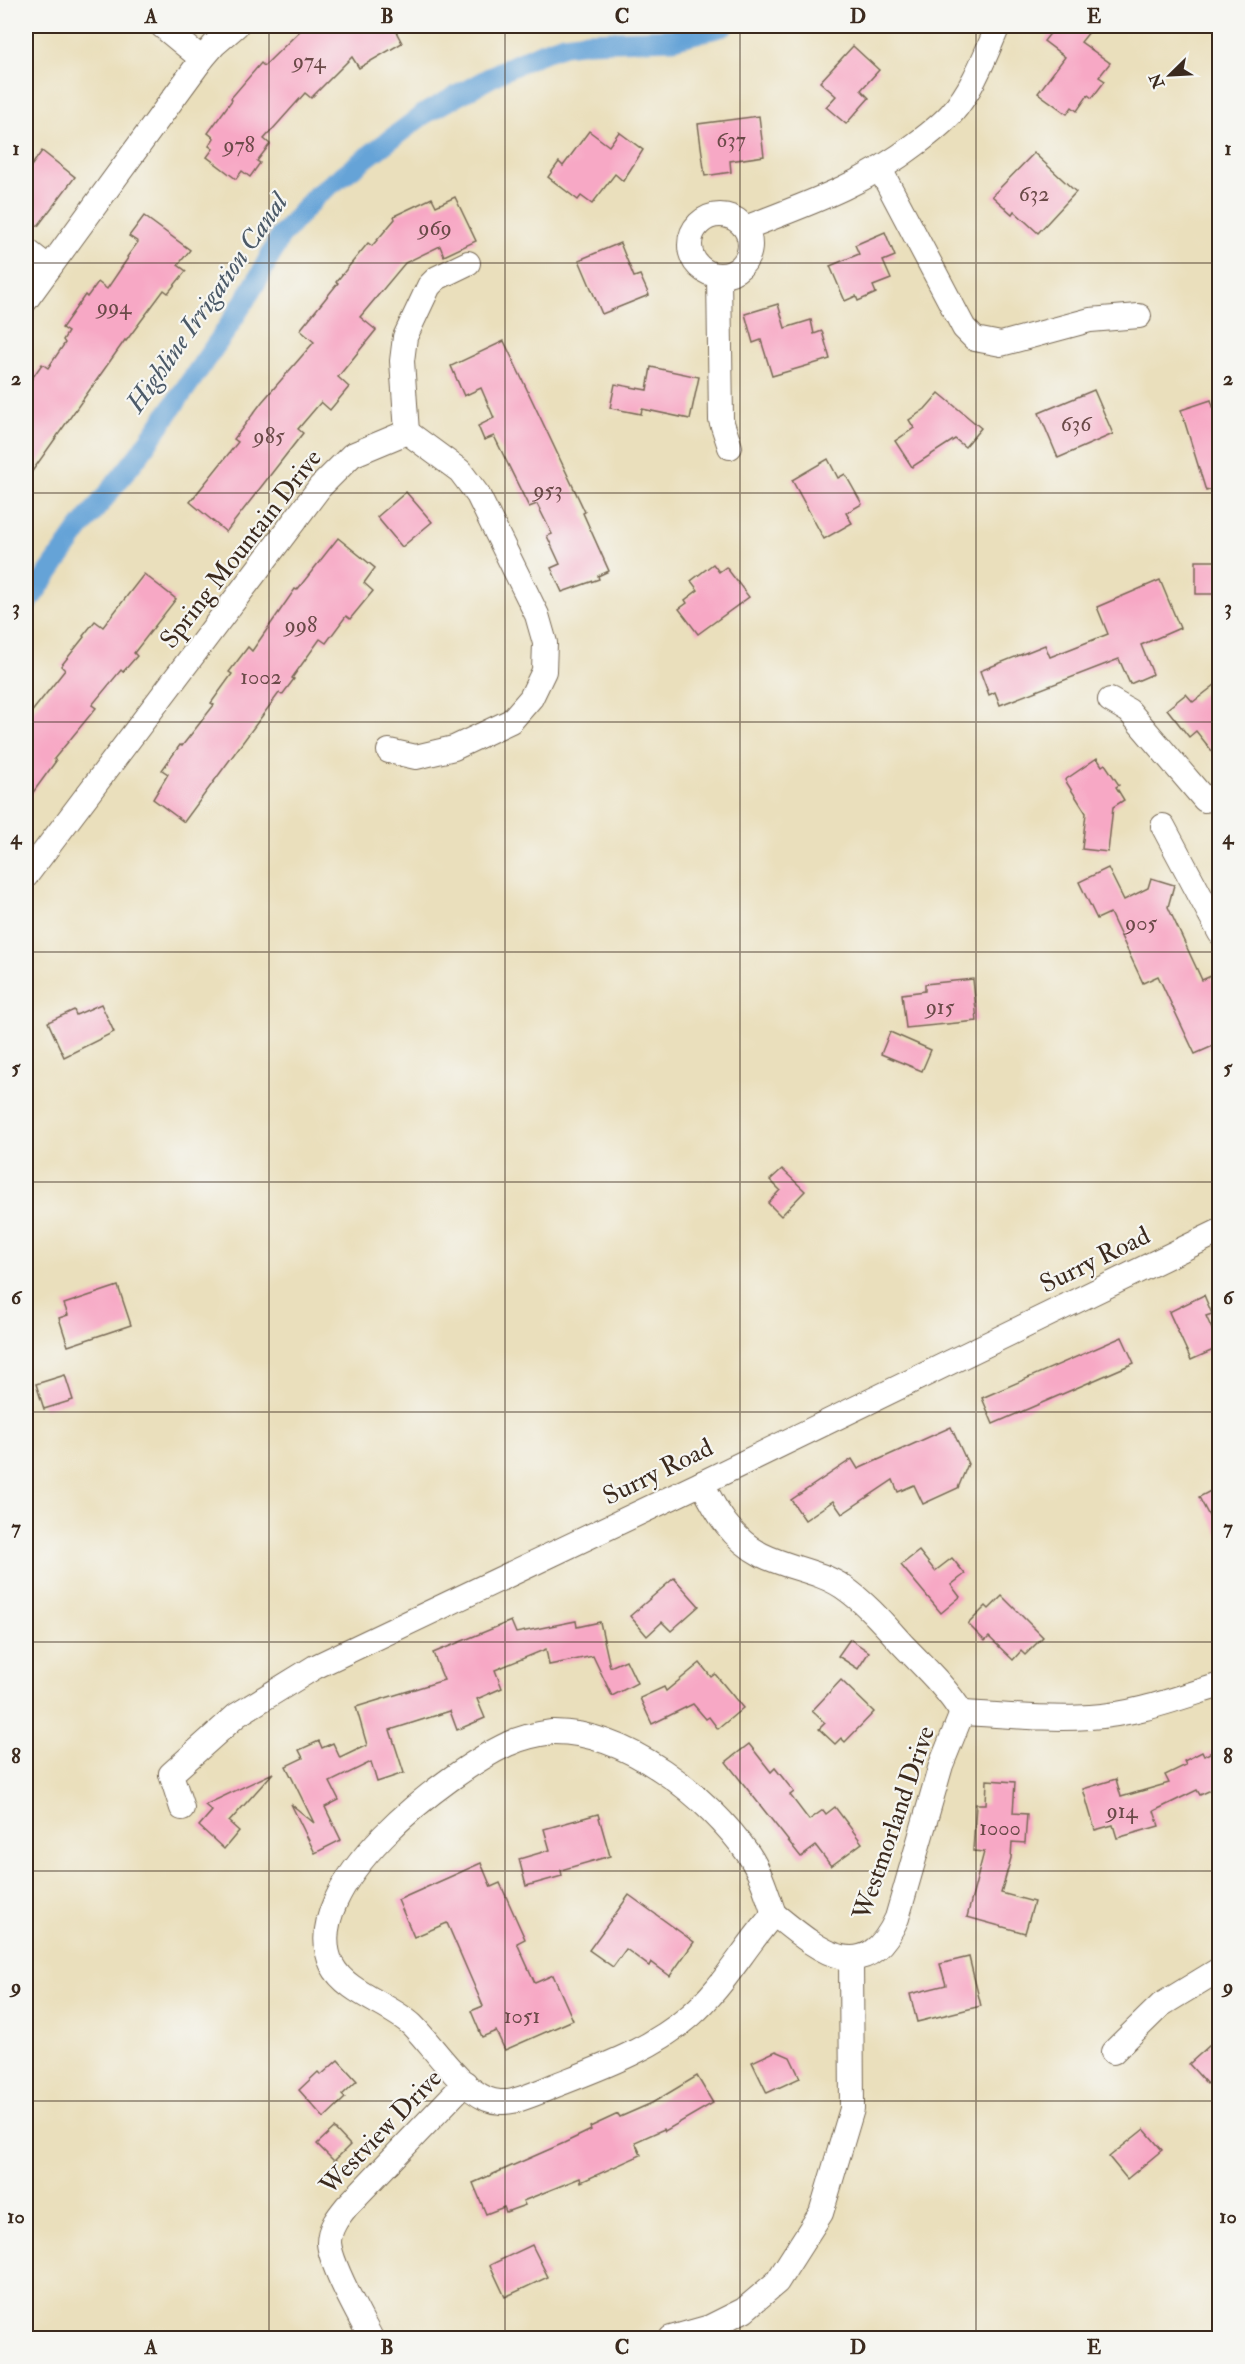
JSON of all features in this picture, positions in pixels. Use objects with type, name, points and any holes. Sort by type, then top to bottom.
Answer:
[{"type":"street","points":[[162,26],[202,59]]},
{"type":"street","points":[[26,300],[202,59],[236,26]]},
{"type":"street","points":[[745,228],[850,187],[880,169],[931,132],[951,114],[971,86],[998,26]]},
{"type":"street","points":[[880,169],[964,328],[975,339],[1001,344],[1090,320],[1139,316]]},
{"type":"street","points":[[711,216],[729,216],[745,228],[749,236],[748,255],[737,270],[719,276],[701,269],[690,254],[689,245],[695,227],[711,216]]},
{"type":"street","points":[[26,250],[49,268]]},
{"type":"street","points":[[389,751],[416,757],[454,748],[511,721],[531,698],[544,671],[545,643],[537,615],[478,495],[460,471],[407,432],[402,361],[405,337],[429,286],[437,278],[468,263]]},
{"type":"street","points":[[719,276],[721,420],[730,447]]},
{"type":"street","name":"Spring Mountain Drive","points":[[26,876],[320,487],[352,455],[407,432]]},
{"type":"street","points":[[1110,700],[1129,711],[1205,800],[1220,793]]},
{"type":"street","points":[[1163,826],[1220,933]]},
{"type":"street","name":"Surry Road","points":[[182,1808],[171,1774],[237,1715],[315,1667],[702,1483],[1220,1231]]},
{"type":"street","points":[[702,1483],[716,1511],[728,1527],[744,1542],[762,1555],[842,1586],[859,1600],[943,1687],[962,1713]]},
{"type":"street","name":"Westmorland Drive","points":[[851,1958],[864,1955],[874,1949],[892,1930],[904,1898],[941,1765],[962,1713],[1065,1718],[1092,1717],[1147,1708],[1220,1685]]},
{"type":"street","points":[[465,2083],[410,2023],[343,1979],[333,1966],[327,1949],[327,1932],[338,1896],[354,1869],[371,1848],[415,1808],[466,1769],[495,1750],[533,1735],[569,1732],[593,1736],[653,1766],[699,1799],[733,1835],[749,1856],[762,1880],[774,1914],[821,1951],[836,1957],[851,1958],[852,2109],[821,2213],[777,2282],[744,2310],[710,2327],[671,2338]]},
{"type":"street","name":"Westview Drive","points":[[371,2338],[338,2272],[329,2244],[333,2224],[347,2206],[465,2083],[487,2099],[496,2102],[511,2102],[578,2077],[636,2051],[675,2028],[722,1984],[774,1914]]},
{"type":"street","points":[[1113,2052],[1161,2005],[1220,1969]]},
{"type":"building","points":[[305,26],[393,26],[402,43],[359,68],[352,57],[311,98],[305,93],[264,139],[270,144],[257,161],[260,163],[250,177],[242,171],[236,179],[207,157],[213,149],[209,146],[214,138],[208,133],[232,100],[231,98],[261,63],[264,66]]},
{"type":"building","points":[[1056,26],[1094,26],[1081,42],[1110,63],[1099,77],[1105,81],[1092,98],[1088,95],[1077,111],[1072,107],[1067,114],[1038,93],[1065,57],[1044,41]]},
{"type":"building","points":[[853,46],[879,70],[861,90],[869,98],[846,124],[826,107],[836,96],[820,82]]},
{"type":"building","points":[[759,116],[764,156],[730,161],[731,172],[705,176],[698,124]]},
{"type":"building","points":[[589,131],[609,146],[619,132],[643,150],[623,181],[615,174],[592,204],[581,196],[578,200],[548,177],[559,162],[563,166]]},
{"type":"building","points":[[42,151],[75,177],[38,226],[26,216],[26,173]]},
{"type":"building","points":[[1034,153],[1076,192],[1038,233],[1014,211],[1012,214],[992,196]]},
{"type":"building","points":[[455,197],[476,241],[444,256],[440,246],[405,263],[360,317],[376,330],[338,377],[349,387],[330,410],[321,402],[298,429],[303,433],[226,532],[190,502],[238,442],[234,439],[262,402],[314,342],[300,330],[368,243],[372,246],[395,219],[394,216],[432,198],[436,206]]},
{"type":"building","points":[[144,216],[190,250],[178,265],[186,271],[168,293],[164,290],[125,340],[26,480],[26,387],[42,364],[48,368],[65,343],[63,340],[68,332],[62,328],[85,295],[87,297],[98,282],[107,289],[138,242],[129,236]]},
{"type":"building","points":[[885,232],[895,256],[883,261],[891,279],[873,286],[876,293],[858,301],[856,296],[845,301],[830,266],[859,254],[855,245]]},
{"type":"building","points":[[620,243],[634,277],[640,275],[649,295],[602,314],[579,260]]},
{"type":"building","points":[[778,304],[785,328],[811,320],[814,334],[822,331],[830,359],[772,376],[761,340],[753,343],[745,314]]},
{"type":"building","points":[[504,341],[585,512],[583,513],[609,571],[598,576],[599,579],[562,592],[551,568],[560,564],[547,536],[552,534],[537,504],[529,507],[494,436],[484,440],[478,426],[494,418],[481,388],[464,396],[451,366]]},
{"type":"building","points":[[651,367],[699,377],[690,419],[642,409],[641,414],[610,408],[615,384],[647,390]]},
{"type":"building","points":[[1094,390],[1113,434],[1058,458],[1039,413]]},
{"type":"building","points":[[939,393],[981,428],[965,447],[955,439],[912,467],[895,441],[914,428],[909,420],[925,409]]},
{"type":"building","points":[[1211,400],[1214,409],[1220,407],[1220,487],[1206,491],[1181,410]]},
{"type":"building","points":[[828,459],[838,478],[845,474],[862,504],[846,513],[852,523],[824,539],[792,480]]},
{"type":"building","points":[[406,492],[432,522],[402,547],[377,517]]},
{"type":"building","points":[[338,538],[375,568],[364,583],[373,591],[350,619],[346,616],[326,643],[320,639],[292,678],[294,679],[282,695],[279,693],[184,822],[153,799],[168,774],[162,770],[214,705],[211,703],[232,674],[229,672],[248,647],[252,651],[295,589],[297,590]]},
{"type":"building","points":[[1196,561],[1220,561],[1220,594],[1196,594]]},
{"type":"building","points":[[713,564],[719,572],[726,567],[749,597],[698,634],[679,609],[687,603],[685,600],[698,590],[691,581]]},
{"type":"building","points":[[144,574],[176,599],[134,653],[137,656],[123,672],[121,670],[92,705],[96,708],[54,759],[56,761],[26,802],[26,719],[65,670],[61,666],[95,621],[103,627]]},
{"type":"building","points":[[1160,580],[1180,628],[1141,645],[1153,674],[1130,684],[1119,659],[1000,705],[995,692],[989,695],[980,671],[1045,645],[1050,657],[1108,634],[1097,607]]},
{"type":"building","points":[[1220,681],[1220,761],[1196,731],[1189,737],[1167,709],[1186,694],[1193,702]]},
{"type":"building","points":[[1097,758],[1102,766],[1105,764],[1119,785],[1116,787],[1124,800],[1113,807],[1108,852],[1082,849],[1086,813],[1065,780]]},
{"type":"building","points":[[1108,868],[1124,900],[1148,888],[1151,878],[1174,885],[1168,907],[1202,980],[1211,976],[1220,994],[1220,1043],[1195,1054],[1158,976],[1143,983],[1110,913],[1097,919],[1079,882]]},
{"type":"building","points":[[973,979],[977,1021],[906,1028],[902,994],[925,991],[925,984]]},
{"type":"building","points":[[101,1004],[114,1032],[64,1057],[48,1022],[74,1010],[76,1015]]},
{"type":"building","points":[[890,1032],[931,1050],[922,1071],[881,1054]]},
{"type":"building","points":[[782,1169],[805,1191],[781,1216],[768,1203],[780,1190],[770,1180]]},
{"type":"building","points":[[118,1286],[131,1325],[68,1346],[59,1318],[68,1315],[64,1304]]},
{"type":"building","points":[[1204,1295],[1212,1314],[1206,1316],[1220,1347],[1191,1360],[1169,1312]]},
{"type":"building","points":[[1122,1337],[1134,1363],[993,1424],[982,1398]]},
{"type":"building","points":[[65,1375],[73,1400],[44,1409],[36,1384]]},
{"type":"building","points":[[951,1427],[968,1464],[958,1488],[923,1504],[914,1485],[898,1492],[893,1480],[842,1514],[833,1501],[805,1520],[791,1500],[852,1459],[858,1469]]},
{"type":"building","points":[[1220,1486],[1220,1537],[1199,1497]]},
{"type":"building","points":[[919,1551],[935,1571],[952,1558],[965,1574],[951,1585],[960,1597],[941,1613],[901,1565]]},
{"type":"building","points":[[674,1578],[699,1606],[671,1631],[662,1622],[647,1636],[630,1616]]},
{"type":"building","points":[[1002,1596],[1043,1637],[1025,1655],[1021,1651],[1013,1660],[989,1637],[985,1641],[968,1624],[986,1606],[989,1609]]},
{"type":"building","points":[[511,1621],[516,1633],[576,1621],[577,1627],[600,1622],[610,1667],[626,1660],[637,1683],[612,1696],[593,1656],[549,1665],[546,1649],[495,1670],[502,1688],[477,1699],[485,1718],[457,1730],[450,1711],[390,1730],[404,1773],[377,1782],[371,1762],[330,1782],[339,1800],[325,1807],[341,1840],[315,1853],[291,1804],[314,1823],[286,1766],[303,1758],[299,1750],[319,1741],[322,1748],[333,1743],[340,1758],[367,1745],[356,1707],[444,1680],[433,1653]]},
{"type":"building","points":[[850,1639],[869,1652],[858,1669],[838,1656]]},
{"type":"building","points":[[700,1663],[711,1677],[715,1674],[743,1708],[718,1729],[709,1717],[706,1719],[693,1704],[652,1724],[640,1698],[664,1687],[666,1691]]},
{"type":"building","points":[[841,1680],[874,1712],[845,1742],[841,1738],[835,1744],[819,1729],[825,1723],[812,1711]]},
{"type":"building","points":[[749,1744],[771,1772],[775,1768],[794,1792],[790,1795],[809,1820],[823,1810],[826,1814],[835,1807],[862,1843],[831,1866],[816,1846],[801,1857],[726,1762]]},
{"type":"building","points":[[1220,1748],[1220,1786],[1200,1795],[1197,1790],[1154,1811],[1159,1826],[1117,1838],[1113,1825],[1095,1830],[1083,1789],[1116,1779],[1121,1797],[1169,1783],[1165,1775],[1186,1765],[1184,1761],[1202,1752],[1204,1756]]},
{"type":"building","points":[[273,1773],[229,1822],[239,1831],[224,1849],[199,1826],[212,1811],[205,1805]]},
{"type":"building","points":[[987,1780],[1015,1782],[1013,1813],[1027,1814],[1025,1843],[1012,1842],[1011,1858],[1001,1893],[1034,1902],[1025,1933],[967,1917],[984,1852],[973,1851],[976,1804],[986,1804]]},
{"type":"building","points":[[598,1814],[610,1856],[561,1870],[562,1876],[526,1886],[519,1859],[550,1850],[544,1829]]},
{"type":"building","points":[[481,1863],[491,1887],[500,1883],[525,1939],[517,1943],[535,1983],[553,1975],[573,2020],[505,2050],[496,2031],[482,2037],[471,2011],[483,2006],[447,1923],[414,1937],[398,1900]]},
{"type":"building","points":[[629,1895],[694,1942],[670,1976],[651,1962],[649,1966],[626,1949],[613,1967],[589,1950]]},
{"type":"building","points":[[969,1957],[981,2006],[917,2022],[910,1994],[946,1985],[940,1964]]},
{"type":"building","points":[[1220,2036],[1220,2073],[1207,2084],[1189,2064]]},
{"type":"building","points":[[776,2051],[790,2057],[800,2078],[767,2093],[752,2062]]},
{"type":"building","points":[[338,2060],[357,2081],[342,2095],[345,2098],[324,2118],[299,2090],[318,2072],[321,2075]]},
{"type":"building","points":[[697,2076],[713,2103],[665,2131],[664,2129],[635,2142],[641,2155],[581,2182],[580,2178],[523,2201],[525,2205],[506,2212],[504,2207],[486,2214],[473,2183],[564,2143],[618,2114],[620,2117],[652,2103]]},
{"type":"building","points":[[334,2128],[350,2145],[334,2161],[317,2144]]},
{"type":"building","points":[[1144,2129],[1162,2150],[1127,2179],[1109,2157]]},
{"type":"building","points":[[532,2245],[548,2277],[505,2297],[490,2265]]},
{"type":"waterway","name":"Highline Irrigation Canal","points":[[26,605],[78,531],[138,456],[225,332],[258,279],[280,237],[317,195],[424,114],[502,71],[541,53],[564,45],[588,42],[673,39],[724,26]]}]
